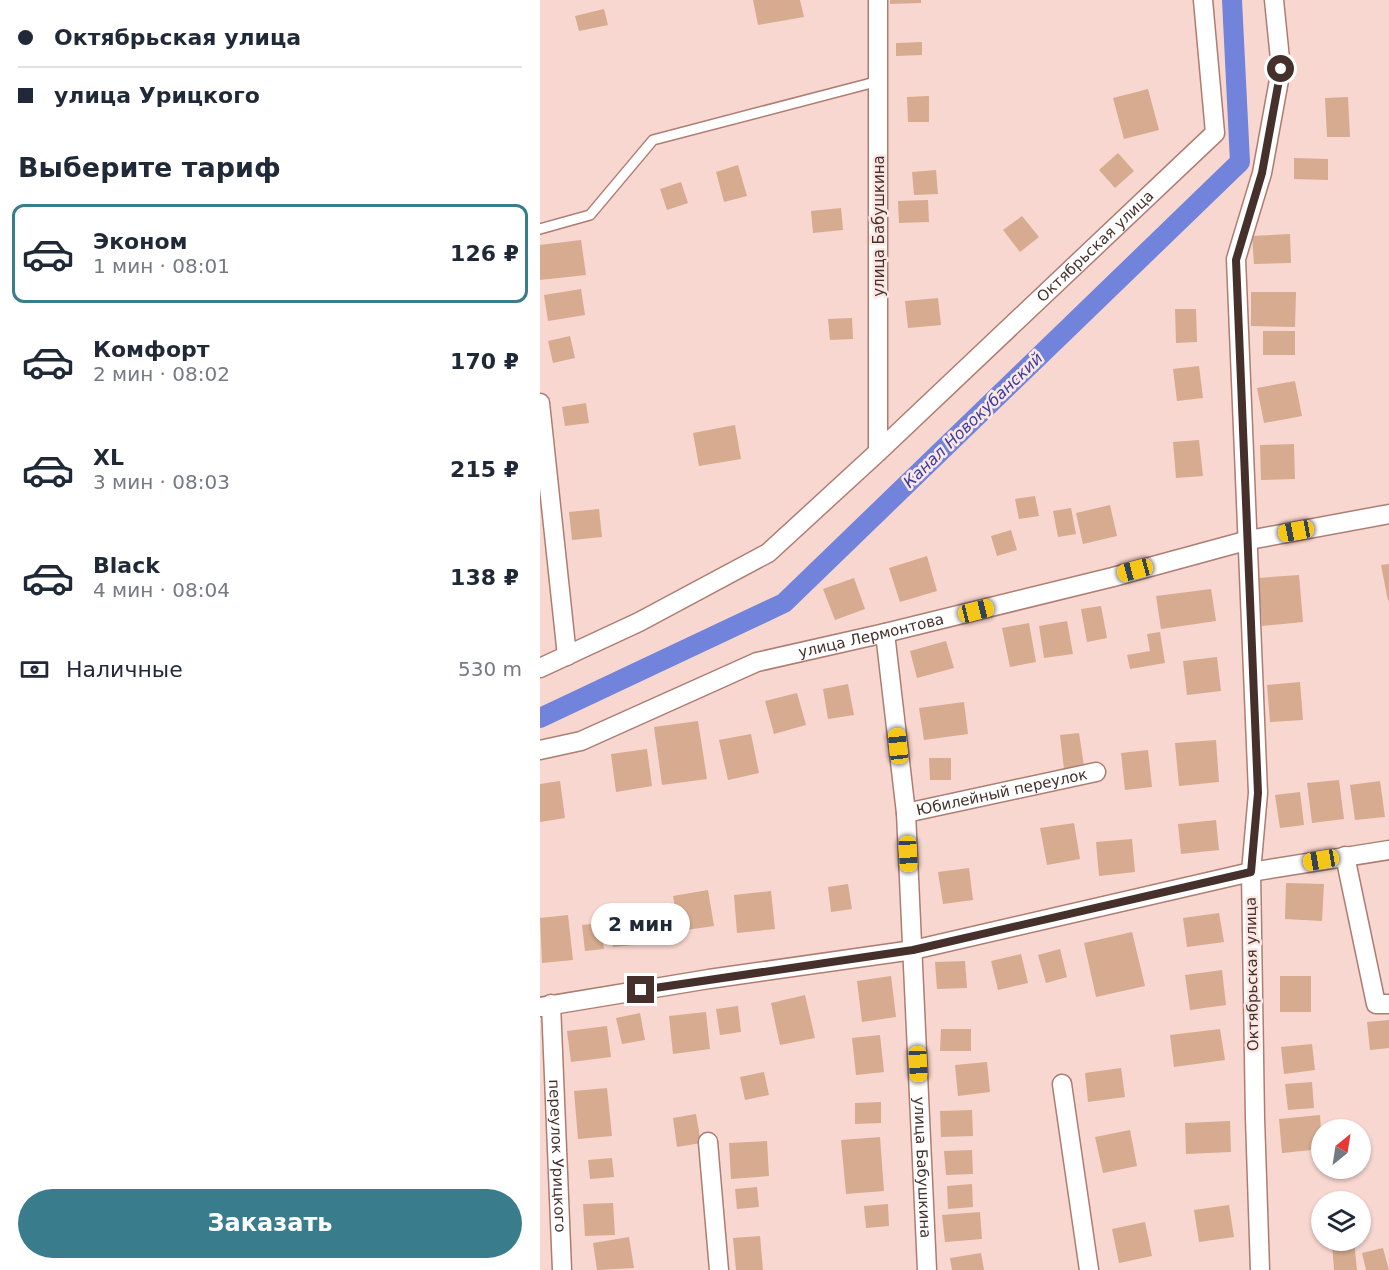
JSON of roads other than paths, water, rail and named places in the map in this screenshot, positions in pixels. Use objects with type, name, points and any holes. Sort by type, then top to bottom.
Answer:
[{"type":"street","name":"улица Бабушкина","points":[[878,0],[878,452]]},
{"type":"street","name":"Октябрьская улица","points":[[878,452],[1215,133],[1203,0]]},
{"type":"street","name":"Октябрьская улица","points":[[1260,1270],[1251,872],[1258,793],[1236,260],[1262,173],[1281,69],[1274,0]]},
{"type":"street","points":[[540,403],[567,656]]},
{"type":"street","points":[[540,668],[639,622],[768,553],[878,452]]},
{"type":"street","name":"улица Лермонтова","points":[[540,750],[581,741],[757,662],[1113,577],[1249,540],[1389,514]]},
{"type":"street","name":"улица Бабушкина","points":[[885,633],[906,813],[927,1270]]},
{"type":"street","name":"Юбилейный переулок","points":[[906,813],[1096,772]]},
{"type":"street","points":[[546,1006],[709,979],[913,950],[1251,872],[1389,850]]},
{"type":"street","points":[[1345,856],[1376,1004],[1389,1004]]},
{"type":"street","name":"переулок Урицкого","points":[[546,1006],[562,1270]]},
{"type":"street","points":[[1062,1084],[1089,1270]]},
{"type":"street","points":[[708,1142],[719,1270]]},
{"type":"lane","points":[[540,229],[590,215],[653,140],[879,81]]},
{"type":"waterway","name":"Канал Новокубанский","points":[[540,718],[784,603],[1240,162],[1232,0]]}]
